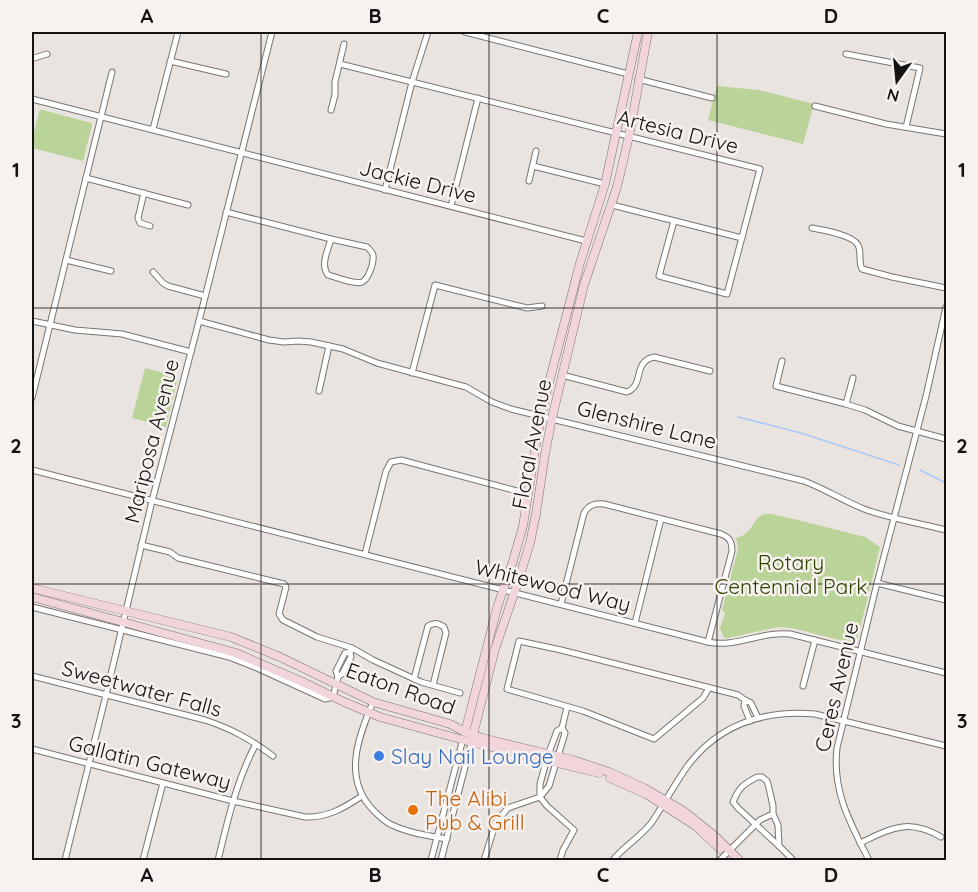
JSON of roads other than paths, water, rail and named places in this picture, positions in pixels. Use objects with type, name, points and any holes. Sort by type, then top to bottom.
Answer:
[{"type":"street","points":[[153,129],[178,32]]},
{"type":"street","name":"Mariposa Avenue","points":[[65,861],[141,545],[272,32]]},
{"type":"street","points":[[385,190],[412,82],[428,32]]},
{"type":"street","points":[[465,32],[628,74]]},
{"type":"street","name":"Floral Avenue","points":[[441,861],[485,651],[518,543],[541,415],[574,283],[605,184],[638,32]]},
{"type":"street","name":"Floral Avenue","points":[[431,861],[535,521],[552,418],[584,285],[612,205],[629,136],[648,32]]},
{"type":"street","points":[[332,110],[335,82],[344,44]]},
{"type":"street","points":[[32,57],[47,54]]},
{"type":"street","points":[[846,54],[920,68],[906,127]]},
{"type":"street","points":[[170,61],[226,74]]},
{"type":"street","name":"Artesia Drive","points":[[340,64],[760,169],[727,294],[659,276],[674,221]]},
{"type":"street","points":[[32,398],[112,72]]},
{"type":"street","points":[[638,79],[712,98]]},
{"type":"street","points":[[451,206],[478,98]]},
{"type":"street","name":"Jackie Drive","points":[[32,101],[102,116],[586,241]]},
{"type":"street","points":[[815,106],[886,124],[946,134]]},
{"type":"street","points":[[529,181],[536,151]]},
{"type":"street","points":[[532,166],[605,184]]},
{"type":"street","points":[[86,178],[188,205]]},
{"type":"street","points":[[144,193],[138,218],[140,223],[150,226]]},
{"type":"street","points":[[612,205],[742,238]]},
{"type":"street","points":[[226,212],[367,247],[372,260],[364,281],[356,283],[328,275],[325,272],[331,239]]},
{"type":"street","points":[[812,228],[844,236],[857,243],[862,269],[946,288]]},
{"type":"street","points":[[66,260],[111,271]]},
{"type":"street","points":[[153,272],[168,286],[206,296]]},
{"type":"street","points":[[412,372],[435,285],[527,308],[542,306]]},
{"type":"street","name":"Ceres Avenue","points":[[868,861],[842,801],[836,775],[837,748],[902,483],[926,396],[946,307]]},
{"type":"street","points":[[32,321],[75,330],[123,334],[190,352]]},
{"type":"street","name":"Glenshire Lane","points":[[199,321],[269,340],[311,342],[329,346],[377,363],[466,387],[501,405],[804,482],[829,491],[861,508],[946,530]]},
{"type":"street","points":[[319,391],[329,346]]},
{"type":"street","points":[[562,375],[627,392],[636,386],[642,365],[654,357],[710,371]]},
{"type":"street","points":[[782,361],[776,386],[846,404],[865,410],[898,426],[946,439]]},
{"type":"street","points":[[846,404],[853,378]]},
{"type":"street","points":[[365,554],[386,471],[391,462],[401,460],[528,494]]},
{"type":"street","name":"Whitewood Way","points":[[32,470],[708,642],[723,644],[780,633],[946,673]]},
{"type":"street","points":[[561,604],[584,513],[591,505],[597,503],[721,534],[730,540],[732,551],[708,642]]},
{"type":"street","points":[[635,623],[661,519]]},
{"type":"street","points":[[141,545],[170,552],[178,558],[284,584],[286,587],[279,614],[283,620],[414,679],[460,693]]},
{"type":"street","points":[[877,583],[946,600]]},
{"type":"street","name":"Eaton Road","points":[[32,588],[231,637],[337,680],[373,702],[450,724],[468,737]]},
{"type":"street","name":"Eaton Road","points":[[32,597],[122,626]]},
{"type":"street","name":"Eaton Road","points":[[32,607],[236,653],[368,712],[548,757],[573,760],[609,772],[644,788],[701,824],[725,855],[739,861]]},
{"type":"street","points":[[414,679],[428,626],[434,623],[439,624],[444,627],[446,633],[433,686]]},
{"type":"street","points":[[804,686],[815,640]]},
{"type":"street","points":[[709,688],[703,698],[654,739],[583,711],[507,689],[519,641],[738,695],[751,703],[758,718]]},
{"type":"street","points":[[333,697],[337,680],[351,657],[351,650]]},
{"type":"street","name":"Sweetwater Falls","points":[[32,676],[206,720],[248,738],[273,756]]},
{"type":"street","points":[[746,700],[744,706],[750,721]]},
{"type":"street","points":[[373,702],[358,742],[355,764],[356,779],[362,796],[372,809],[390,824],[447,839]]},
{"type":"street","points":[[483,861],[496,822],[508,808],[540,797],[549,786],[565,733],[562,728],[567,707]]},
{"type":"street","points":[[613,861],[617,854],[649,825],[686,769],[704,747],[723,733],[758,718],[779,713],[815,714],[946,746]]},
{"type":"street","points":[[560,861],[574,830],[540,797],[540,784],[557,731],[562,728]]},
{"type":"street","points":[[218,861],[233,801],[247,761],[256,744]]},
{"type":"street","name":"Gallatin Gateway","points":[[32,749],[233,801],[305,817],[315,818],[336,812],[362,796]]},
{"type":"street","points":[[779,846],[778,825],[773,814],[767,781],[762,777],[757,777],[744,784],[737,792],[733,802],[793,861]]},
{"type":"street","points":[[143,861],[163,783]]},
{"type":"street","points":[[732,861],[725,855],[760,820],[773,814]]},
{"type":"street","points":[[860,843],[902,826],[922,828],[941,837]]},
{"type":"waterway","points":[[738,417],[801,433],[899,465]]},
{"type":"waterway","points":[[920,470],[946,483]]},
{"type":"place","name":"Slay Nail Lounge","points":[[379,756]]},
{"type":"place","name":"The Alibi Pub & Grill","points":[[413,810]]},
{"type":"park label","name":"Rotary Centennial Park","points":[[791,574]]}]
